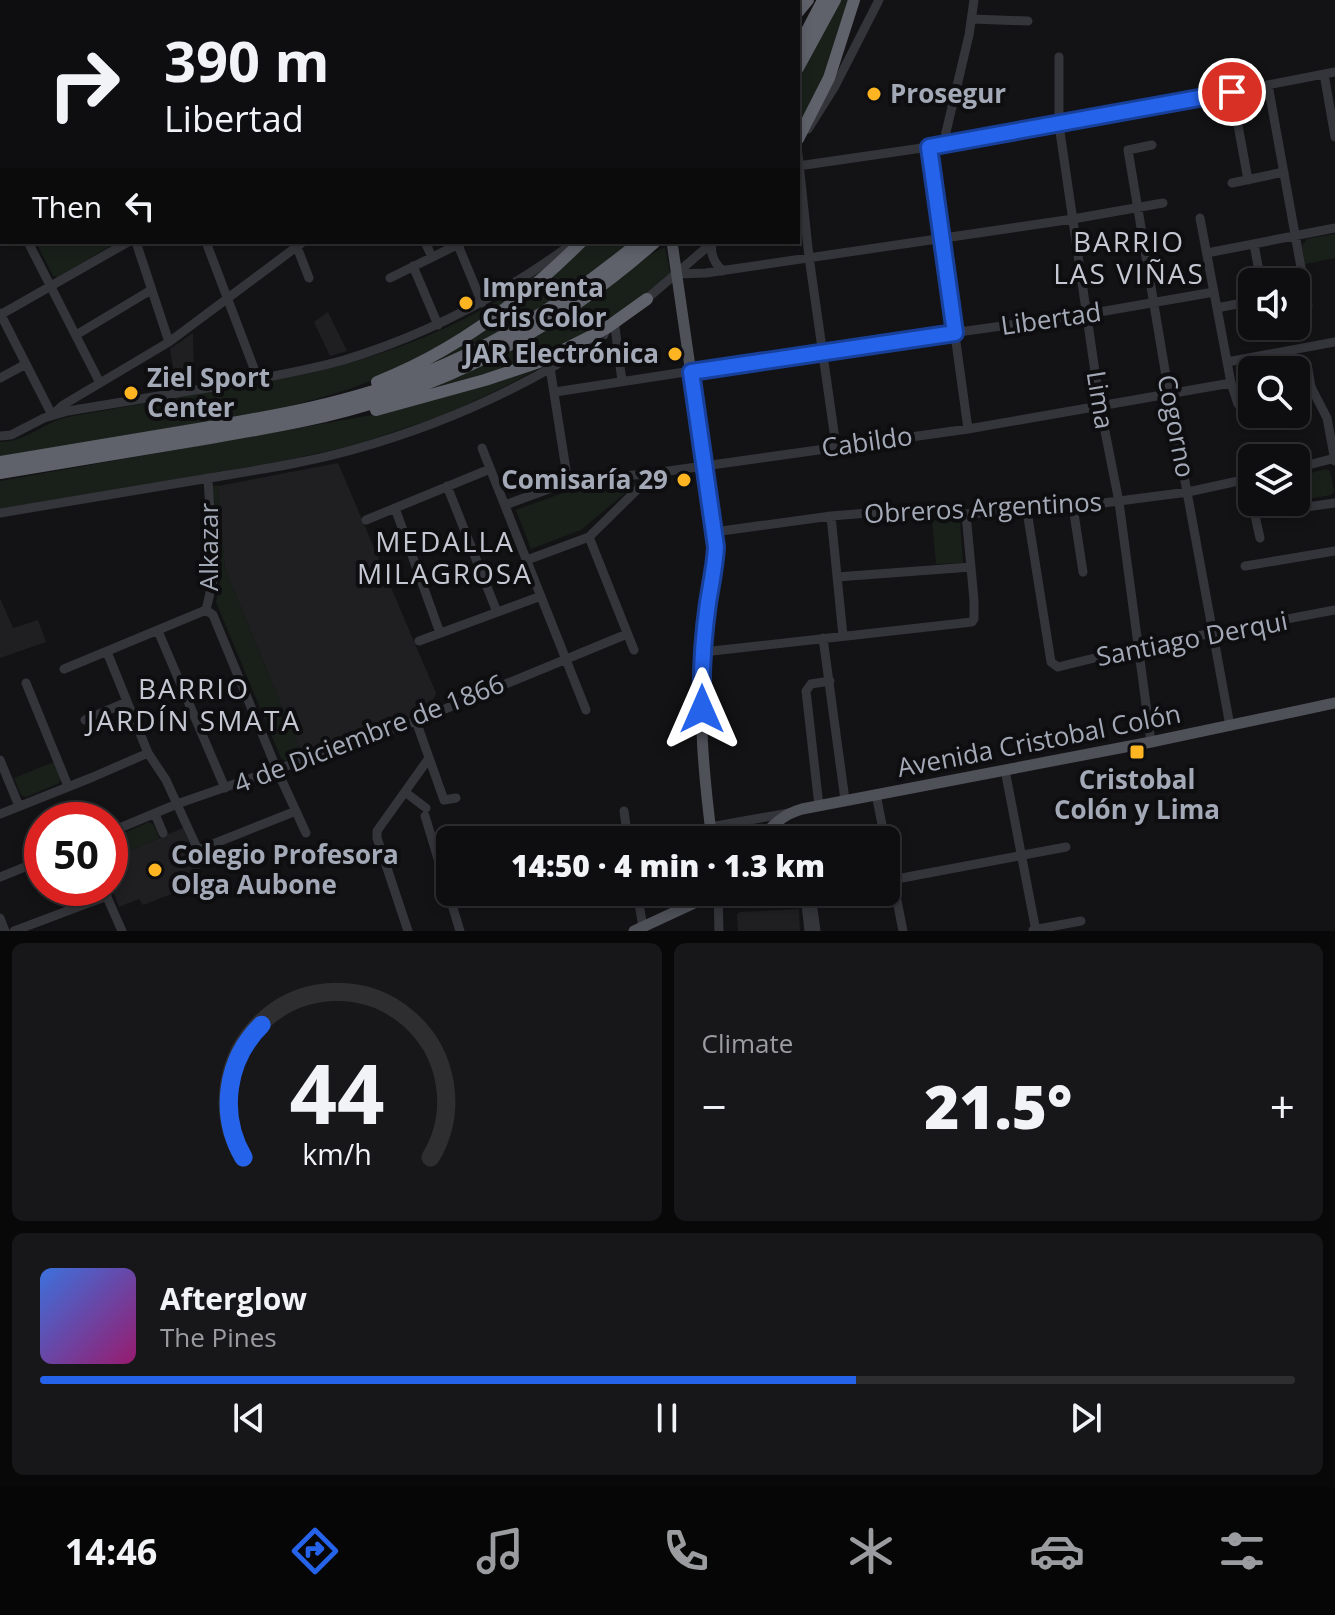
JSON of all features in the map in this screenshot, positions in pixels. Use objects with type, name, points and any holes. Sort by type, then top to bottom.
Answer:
[{"type":"highway","points":[[800,44],[823,0]]},
{"type":"highway","points":[[800,64],[835,0]]},
{"type":"highway","points":[[800,136],[829,78],[854,0]]},
{"type":"highway","points":[[278,416],[374,384],[445,349],[514,301],[576,244]]},
{"type":"highway","points":[[0,462],[278,416],[412,378],[463,357],[514,330],[646,244]]},
{"type":"highway","points":[[290,424],[389,398],[480,360],[574,306],[647,244]]},
{"type":"highway","points":[[0,473],[386,407],[539,362],[605,329],[652,296]]},
{"type":"main road","points":[[672,244],[714,532],[715,564],[703,652],[702,692],[706,807],[710,826]]},
{"type":"main road","name":"Avenida Cristobal Colón","points":[[773,826],[789,813],[845,800],[1151,742],[1335,703]]},
{"type":"main road","points":[[638,929],[688,906]]},
{"type":"street","points":[[800,138],[828,98],[879,0]]},
{"type":"street","points":[[943,145],[974,0]]},
{"type":"street","points":[[972,19],[1028,21]]},
{"type":"street","name":"Lima","points":[[1059,57],[1059,125],[1100,406],[1119,502],[1151,742]]},
{"type":"street","points":[[800,162],[943,145],[1335,72]]},
{"type":"street","points":[[1324,74],[1335,137]]},
{"type":"street","points":[[1268,85],[1301,268]]},
{"type":"street","points":[[1232,92],[1248,180]]},
{"type":"street","name":"Cogorno","points":[[1152,145],[1128,150],[1230,726]]},
{"type":"street","points":[[929,147],[968,429]]},
{"type":"street","points":[[800,172],[836,446]]},
{"type":"street","points":[[1232,183],[1284,172]]},
{"type":"street","points":[[677,274],[723,271],[1163,203]]},
{"type":"street","points":[[1200,218],[1231,383],[1238,404]]},
{"type":"street","points":[[1207,253],[1335,228]]},
{"type":"street","points":[[29,244],[100,383]]},
{"type":"street","points":[[52,415],[0,314],[125,244]]},
{"type":"street","points":[[137,244],[169,342]]},
{"type":"street","points":[[207,244],[258,379]]},
{"type":"street","points":[[52,415],[63,405],[169,342],[298,244],[309,278]]},
{"type":"street","points":[[426,244],[432,257]]},
{"type":"street","points":[[390,278],[459,244]]},
{"type":"street","points":[[461,244],[482,303]]},
{"type":"street","points":[[0,436],[11,435],[52,415],[258,379],[346,359],[409,337],[482,303],[575,244]]},
{"type":"street","points":[[0,513],[317,459],[400,436],[468,410],[550,368],[615,327],[711,244]]},
{"type":"street","points":[[712,244],[714,262],[723,271]]},
{"type":"street","points":[[1254,244],[1258,268]]},
{"type":"street","points":[[674,255],[688,258],[699,255]]},
{"type":"street","points":[[413,266],[438,325]]},
{"type":"street","points":[[652,296],[672,289],[680,296]]},
{"type":"street","points":[[76,335],[151,290]]},
{"type":"street","name":"Libertad","points":[[555,392],[1154,304],[1214,292]]},
{"type":"street","points":[[1217,308],[1238,304]]},
{"type":"street","points":[[615,327],[622,381]]},
{"type":"street","points":[[1227,362],[1335,342]]},
{"type":"street","points":[[0,378],[26,364]]},
{"type":"street","points":[[550,368],[568,482]]},
{"type":"street","points":[[1310,378],[1313,392],[1327,418],[1335,459],[1310,465]]},
{"type":"street","name":"Cabildo","points":[[505,505],[568,482],[968,429],[1231,383]]},
{"type":"street","points":[[482,448],[586,710]]},
{"type":"street","points":[[366,520],[490,469]]},
{"type":"street","points":[[527,560],[589,537],[654,473]]},
{"type":"street","name":"Alkazar","points":[[208,478],[214,576],[206,610],[213,615],[306,833]]},
{"type":"street","name":"Obreros Argentinos","points":[[714,532],[881,512],[966,514],[1073,507],[1188,492],[1238,482]]},
{"type":"street","points":[[447,486],[497,612]]},
{"type":"street","points":[[1310,506],[1335,503]]},
{"type":"street","points":[[1073,507],[1083,572]]},
{"type":"street","points":[[395,508],[440,633]]},
{"type":"street","name":"Santiago Derqui","points":[[1027,511],[1051,662],[1058,667],[1139,647],[1335,610]]},
{"type":"street","points":[[703,652],[969,624],[974,619],[966,514]]},
{"type":"street","points":[[831,516],[843,636]]},
{"type":"street","points":[[1255,516],[1260,538]]},
{"type":"street","points":[[589,537],[634,650]]},
{"type":"street","points":[[1245,566],[1335,551]]},
{"type":"street","points":[[837,577],[971,567]]},
{"type":"street","points":[[419,641],[541,596]]},
{"type":"street","points":[[64,669],[206,610]]},
{"type":"street","points":[[158,631],[225,788]]},
{"type":"street","name":"4 de Diciembre de 1866","points":[[128,825],[177,804],[416,721],[627,634]]},
{"type":"street","points":[[823,638],[845,800]]},
{"type":"street","points":[[107,652],[148,753],[166,780],[198,850],[296,811]]},
{"type":"street","points":[[819,806],[806,691],[811,684],[830,681]]},
{"type":"street","points":[[26,683],[68,786]]},
{"type":"street","points":[[85,720],[127,702]]},
{"type":"street","points":[[416,721],[444,800],[456,798]]},
{"type":"street","points":[[0,814],[148,753]]},
{"type":"street","points":[[408,931],[377,831],[429,758]]},
{"type":"street","points":[[0,760],[19,806]]},
{"type":"street","points":[[1005,770],[1034,931],[1081,921]]},
{"type":"street","points":[[405,792],[426,812],[460,931]]},
{"type":"street","points":[[876,794],[883,826]]},
{"type":"street","points":[[624,811],[626,826]]},
{"type":"street","points":[[741,826],[789,813]]},
{"type":"street","points":[[155,814],[163,833]]},
{"type":"street","points":[[900,878],[1066,847]]},
{"type":"street","points":[[0,877],[24,867]]},
{"type":"street","points":[[14,931],[72,906]]},
{"type":"street","points":[[111,906],[122,931]]},
{"type":"street","points":[[637,906],[638,929]]},
{"type":"street","points":[[718,906],[719,931]]},
{"type":"street","points":[[808,906],[809,931]]},
{"type":"street","points":[[811,906],[816,931]]},
{"type":"street","points":[[897,906],[903,931]]},
{"type":"street","points":[[0,918],[5,931]]},
{"type":"shaded area","points":[[841,0],[852,0],[834,59],[800,128],[800,75]]},
{"type":"shaded area","points":[[1335,234],[1335,258],[1305,264],[1302,246],[1307,239]]},
{"type":"shaded area","points":[[37,244],[114,244],[58,277],[53,276]]},
{"type":"shaded area","points":[[582,244],[627,244],[586,276],[516,322],[442,360],[384,382],[427,362]]},
{"type":"shaded area","points":[[573,246],[458,335],[408,364],[358,386],[258,413],[0,457],[0,442],[24,437],[63,418],[307,374],[402,346],[492,304]]},
{"type":"shaded area","points":[[665,247],[670,273],[663,281],[629,308],[554,353],[404,399],[616,281]]},
{"type":"shaded area","points":[[328,312],[347,351],[330,356],[314,322]]},
{"type":"shaded area","points":[[193,333],[194,382],[176,385],[170,349]]},
{"type":"shaded area","points":[[571,351],[447,414],[351,446],[282,461],[0,509],[0,481],[389,412]]},
{"type":"shaded area","points":[[338,463],[436,693],[429,711],[302,755],[225,569],[218,486]]},
{"type":"shaded area","points":[[1326,469],[1330,471],[1334,491],[1331,495],[1310,499],[1310,473]]},
{"type":"shaded area","points":[[636,484],[581,530],[531,549],[516,510],[571,490]]},
{"type":"shaded area","points":[[218,485],[225,569],[302,755],[286,761],[281,758],[216,602],[221,577],[213,486]]},
{"type":"shaded area","points":[[932,520],[960,521],[963,563],[936,564]]},
{"type":"shaded area","points":[[0,598],[13,628],[38,620],[46,642],[0,658]]},
{"type":"shaded area","points":[[54,762],[61,778],[59,783],[26,797],[21,795],[14,778]]},
{"type":"shaded area","points":[[149,822],[154,825],[159,838],[128,851],[128,831]]},
{"type":"shaded area","name":"Colegio Profesora Olga Aubone","points":[[183,828],[205,881],[143,905],[139,899],[128,903],[128,851]]},
{"type":"shaded area","points":[[799,909],[800,931],[738,931],[737,914],[740,912]]},
{"type":"place","name":"Prosegur","points":[[874,94]]},
{"type":"place","name":"Imprenta Cris Color","points":[[466,303]]},
{"type":"place","name":"JAR Electrónica","points":[[675,354]]},
{"type":"place","name":"Ziel Sport Center","points":[[131,393]]},
{"type":"place","name":"Comisaría 29","points":[[684,480]]},
{"type":"place","name":"Cristobal Colón y Lima","points":[[1137,752]]},
{"type":"place","name":"Colegio Profesora Olga Aubone","points":[[155,870]]},
{"type":"district","name":"BARRIO LAS VIÑAS","points":[[1129,258]]},
{"type":"district","name":"MEDALLA MILAGROSA","points":[[445,558]]},
{"type":"district","name":"BARRIO JARDÍN SMATA","points":[[194,705]]},
{"type":"route","points":[[702,709],[703,652],[716,547],[691,372],[955,333],[929,147],[1232,92]]}]
